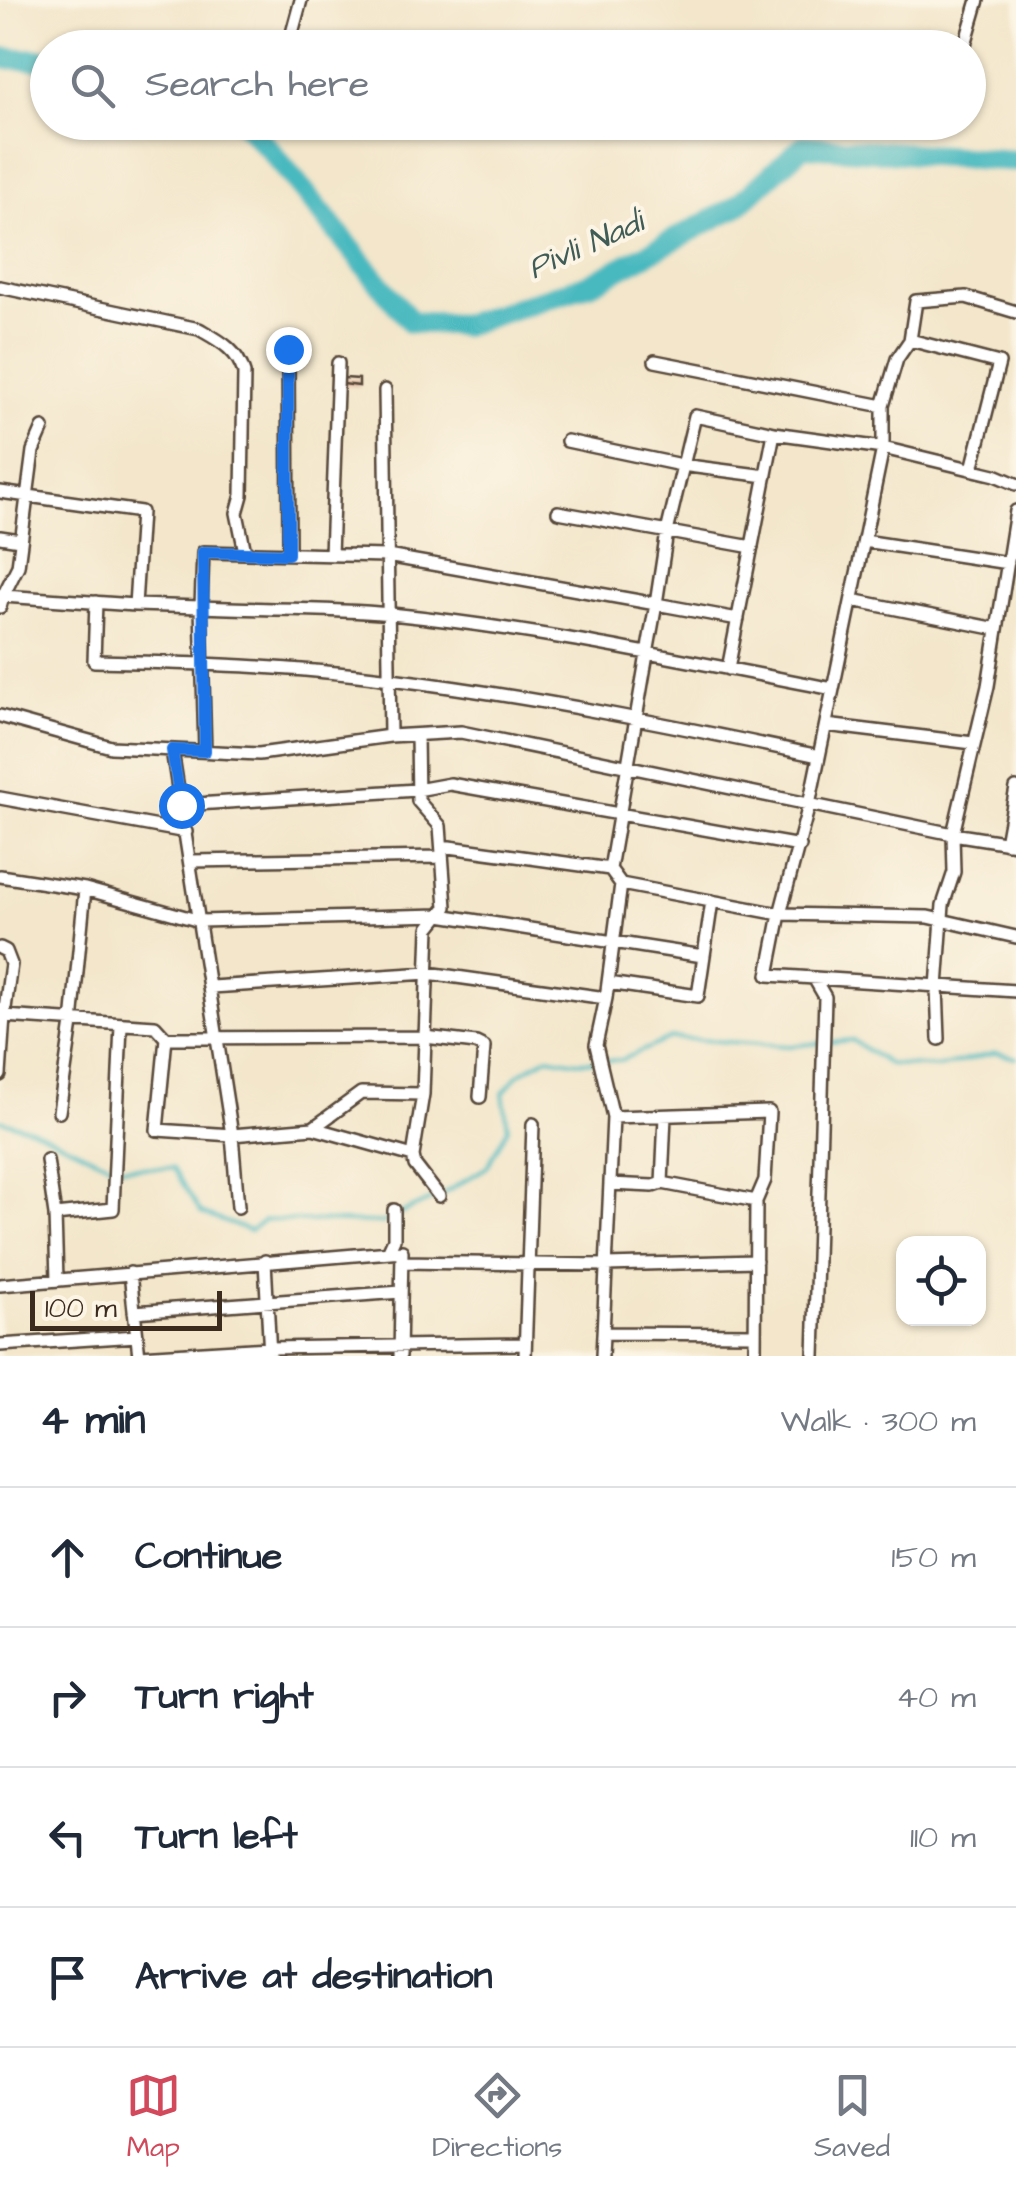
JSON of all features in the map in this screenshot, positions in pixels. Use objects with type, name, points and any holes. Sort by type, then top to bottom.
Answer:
[{"type":"street","points":[[293,30],[301,0]]},
{"type":"street","points":[[969,30],[978,0]]},
{"type":"street","points":[[0,286],[200,329],[228,346],[239,358],[244,373],[242,495],[237,513],[245,552]]},
{"type":"street","points":[[1016,312],[966,297],[916,301],[910,340],[897,359],[883,406],[883,448],[800,846],[780,914],[768,975],[1016,991]]},
{"type":"street","points":[[910,340],[999,362],[972,469]]},
{"type":"street","points":[[288,349],[288,554]]},
{"type":"street","points":[[655,361],[883,406]]},
{"type":"street","points":[[331,555],[338,363]]},
{"type":"street","points":[[385,390],[390,736]]},
{"type":"street","points":[[1016,484],[883,448],[774,433],[695,416],[666,532],[610,869],[621,884],[780,914],[928,917],[1016,937]]},
{"type":"street","points":[[43,428],[33,451],[25,495],[18,566],[1,599],[388,614],[514,630],[833,689]]},
{"type":"street","points":[[728,669],[774,433]]},
{"type":"street","points":[[567,440],[680,465],[766,476]]},
{"type":"street","points":[[0,492],[141,512],[135,605]]},
{"type":"street","points":[[939,1039],[937,987],[943,905],[954,872],[953,834],[997,629],[1016,511]]},
{"type":"street","points":[[558,512],[752,546]]},
{"type":"street","points":[[0,538],[20,540]]},
{"type":"street","points":[[864,541],[1008,562]]},
{"type":"street","points":[[205,751],[203,552],[388,556],[738,618]]},
{"type":"street","points":[[852,600],[997,629]]},
{"type":"street","points":[[96,602],[94,661],[203,663],[389,678],[636,717],[819,756]]},
{"type":"street","points":[[0,716],[111,747],[259,754],[390,736],[461,732],[1011,844],[1016,788]]},
{"type":"street","points":[[826,725],[974,743]]},
{"type":"street","points":[[416,735],[418,801],[440,826],[446,907],[430,928],[423,1094],[412,1156],[439,1196]]},
{"type":"street","points":[[172,750],[211,986],[238,1207]]},
{"type":"street","points":[[181,805],[417,790],[450,784],[800,846]]},
{"type":"street","points":[[0,798],[186,832]]},
{"type":"street","points":[[190,862],[442,851],[610,869]]},
{"type":"street","points":[[0,876],[86,889],[200,921],[440,915],[703,956]]},
{"type":"street","points":[[602,1356],[613,1117],[596,1045],[621,884]]},
{"type":"street","points":[[59,1112],[86,889]]},
{"type":"street","points":[[608,983],[698,996],[712,901]]},
{"type":"street","points":[[0,948],[6,951],[11,964],[0,1075]]},
{"type":"street","points":[[211,986],[428,973],[606,998]]},
{"type":"street","points":[[814,978],[824,997],[814,1356]]},
{"type":"street","points":[[4,1016],[155,1026],[166,1038],[158,1130],[232,1135],[314,1128],[412,1156]]},
{"type":"street","points":[[55,1215],[113,1209],[121,1025]]},
{"type":"street","points":[[166,1038],[426,1037],[476,1043],[484,1047],[480,1096]]},
{"type":"street","points":[[314,1128],[360,1093],[423,1094]]},
{"type":"street","points":[[613,1117],[769,1112],[765,1180],[756,1201],[755,1356]]},
{"type":"street","points":[[662,1183],[664,1116]]},
{"type":"street","points":[[130,1273],[139,1356],[524,1350],[533,1124]]},
{"type":"street","points":[[47,1160],[55,1215],[57,1280]]},
{"type":"street","points":[[610,1184],[662,1183],[756,1201]]},
{"type":"street","points":[[388,1252],[394,1239],[394,1210]]},
{"type":"street","points":[[0,1286],[402,1250],[400,1351]]},
{"type":"street","points":[[265,1261],[270,1352]]},
{"type":"street","points":[[402,1262],[606,1265],[756,1261]]},
{"type":"street","points":[[134,1312],[401,1292]]},
{"type":"street","points":[[603,1333],[755,1334]]},
{"type":"street","points":[[0,1345],[36,1349],[136,1336]]},
{"type":"building","points":[[344,378],[359,379],[359,386],[343,384]]},
{"type":"waterway","name":"Pivli Nadi","points":[[0,58],[30,59]]},
{"type":"waterway","name":"Pivli Nadi","points":[[260,140],[411,322],[464,325],[592,283],[736,207],[803,146],[1016,161]]},
{"type":"waterway","points":[[443,1194],[487,1167],[508,1128],[503,1093],[519,1074],[547,1057],[578,1062],[621,1060],[671,1038],[790,1046],[852,1040],[888,1064],[939,1067],[996,1053],[1016,1058]]},
{"type":"waterway","points":[[0,1120],[32,1129],[115,1167],[173,1168],[201,1213],[250,1231],[264,1220],[382,1223],[389,1219]]},
{"type":"waterway","points":[[398,1215],[435,1198]]},
{"type":"route","points":[[181,805],[172,750],[205,751],[203,552],[288,554],[288,349]]}]
